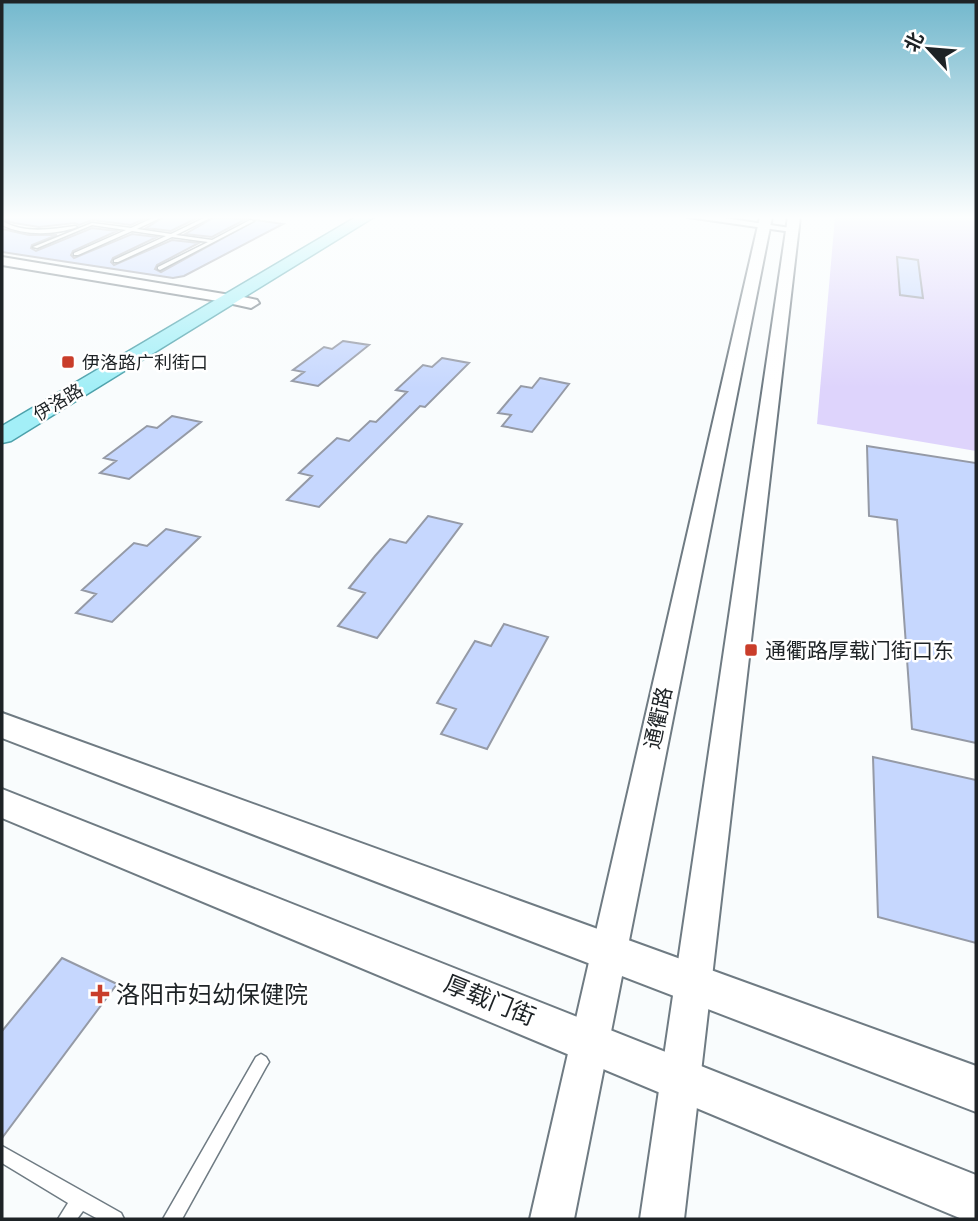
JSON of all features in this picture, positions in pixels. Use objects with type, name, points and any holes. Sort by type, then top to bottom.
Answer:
[{"type":"main road","points":[[168,314],[238,274]]},
{"type":"main road","name":"伊洛路","points":[[2,436],[235,304],[281,274]]},
{"type":"main road","points":[[2,725],[976,1089]]},
{"type":"main road","name":"厚载门街","points":[[2,803],[590,1040],[976,1200]]},
{"type":"street","points":[[41,274],[235,304]]},
{"type":"street","points":[[70,274],[196,298]]},
{"type":"street","name":"通衢路","points":[[552,1219],[754,274]]},
{"type":"street","points":[[664,1219],[786,274]]},
{"type":"lane","points":[[172,1219],[261,1062]]},
{"type":"lane","points":[[2,1154],[114,1219]]},
{"type":"lane","points":[[67,1219],[80,1200]]},
{"type":"shaded area","points":[[830,274],[976,274],[976,451],[817,424]]},
{"type":"building","points":[[147,274],[188,274],[173,278]]},
{"type":"building","points":[[898,274],[920,274],[923,298],[900,295]]},
{"type":"building","points":[[343,341],[369,345],[318,386],[292,381],[304,372],[293,370],[324,347],[332,349]]},
{"type":"building","points":[[442,358],[469,363],[425,407],[420,406],[319,507],[287,500],[312,476],[299,473],[337,438],[349,441],[370,421],[376,422],[407,392],[396,390],[423,365],[432,367]]},
{"type":"building","points":[[540,378],[569,384],[532,432],[502,426],[511,415],[498,413],[521,386],[532,388]]},
{"type":"building","points":[[172,416],[201,422],[129,479],[100,473],[116,461],[104,458],[147,426],[157,428]]},
{"type":"building","points":[[867,446],[976,463],[976,743],[912,729],[897,520],[869,516]]},
{"type":"building","points":[[428,516],[462,524],[377,638],[338,626],[365,593],[349,588],[375,556],[390,539],[406,543]]},
{"type":"building","points":[[166,529],[200,537],[112,622],[76,613],[96,594],[82,590],[134,543],[147,546]]},
{"type":"building","points":[[504,624],[548,637],[487,749],[441,734],[456,709],[437,703],[475,641],[491,646]]},
{"type":"building","points":[[873,757],[976,780],[976,943],[878,917]]},
{"type":"building","points":[[62,958],[117,984],[2,1138],[2,1031]]},
{"type":"place","name":"伊洛路广利街口","points":[[68,362]]},
{"type":"place","name":"通衢路厚载门街口东","points":[[751,650]]},
{"type":"place","name":"洛阳市妇幼保健院","points":[[100,994]]}]
